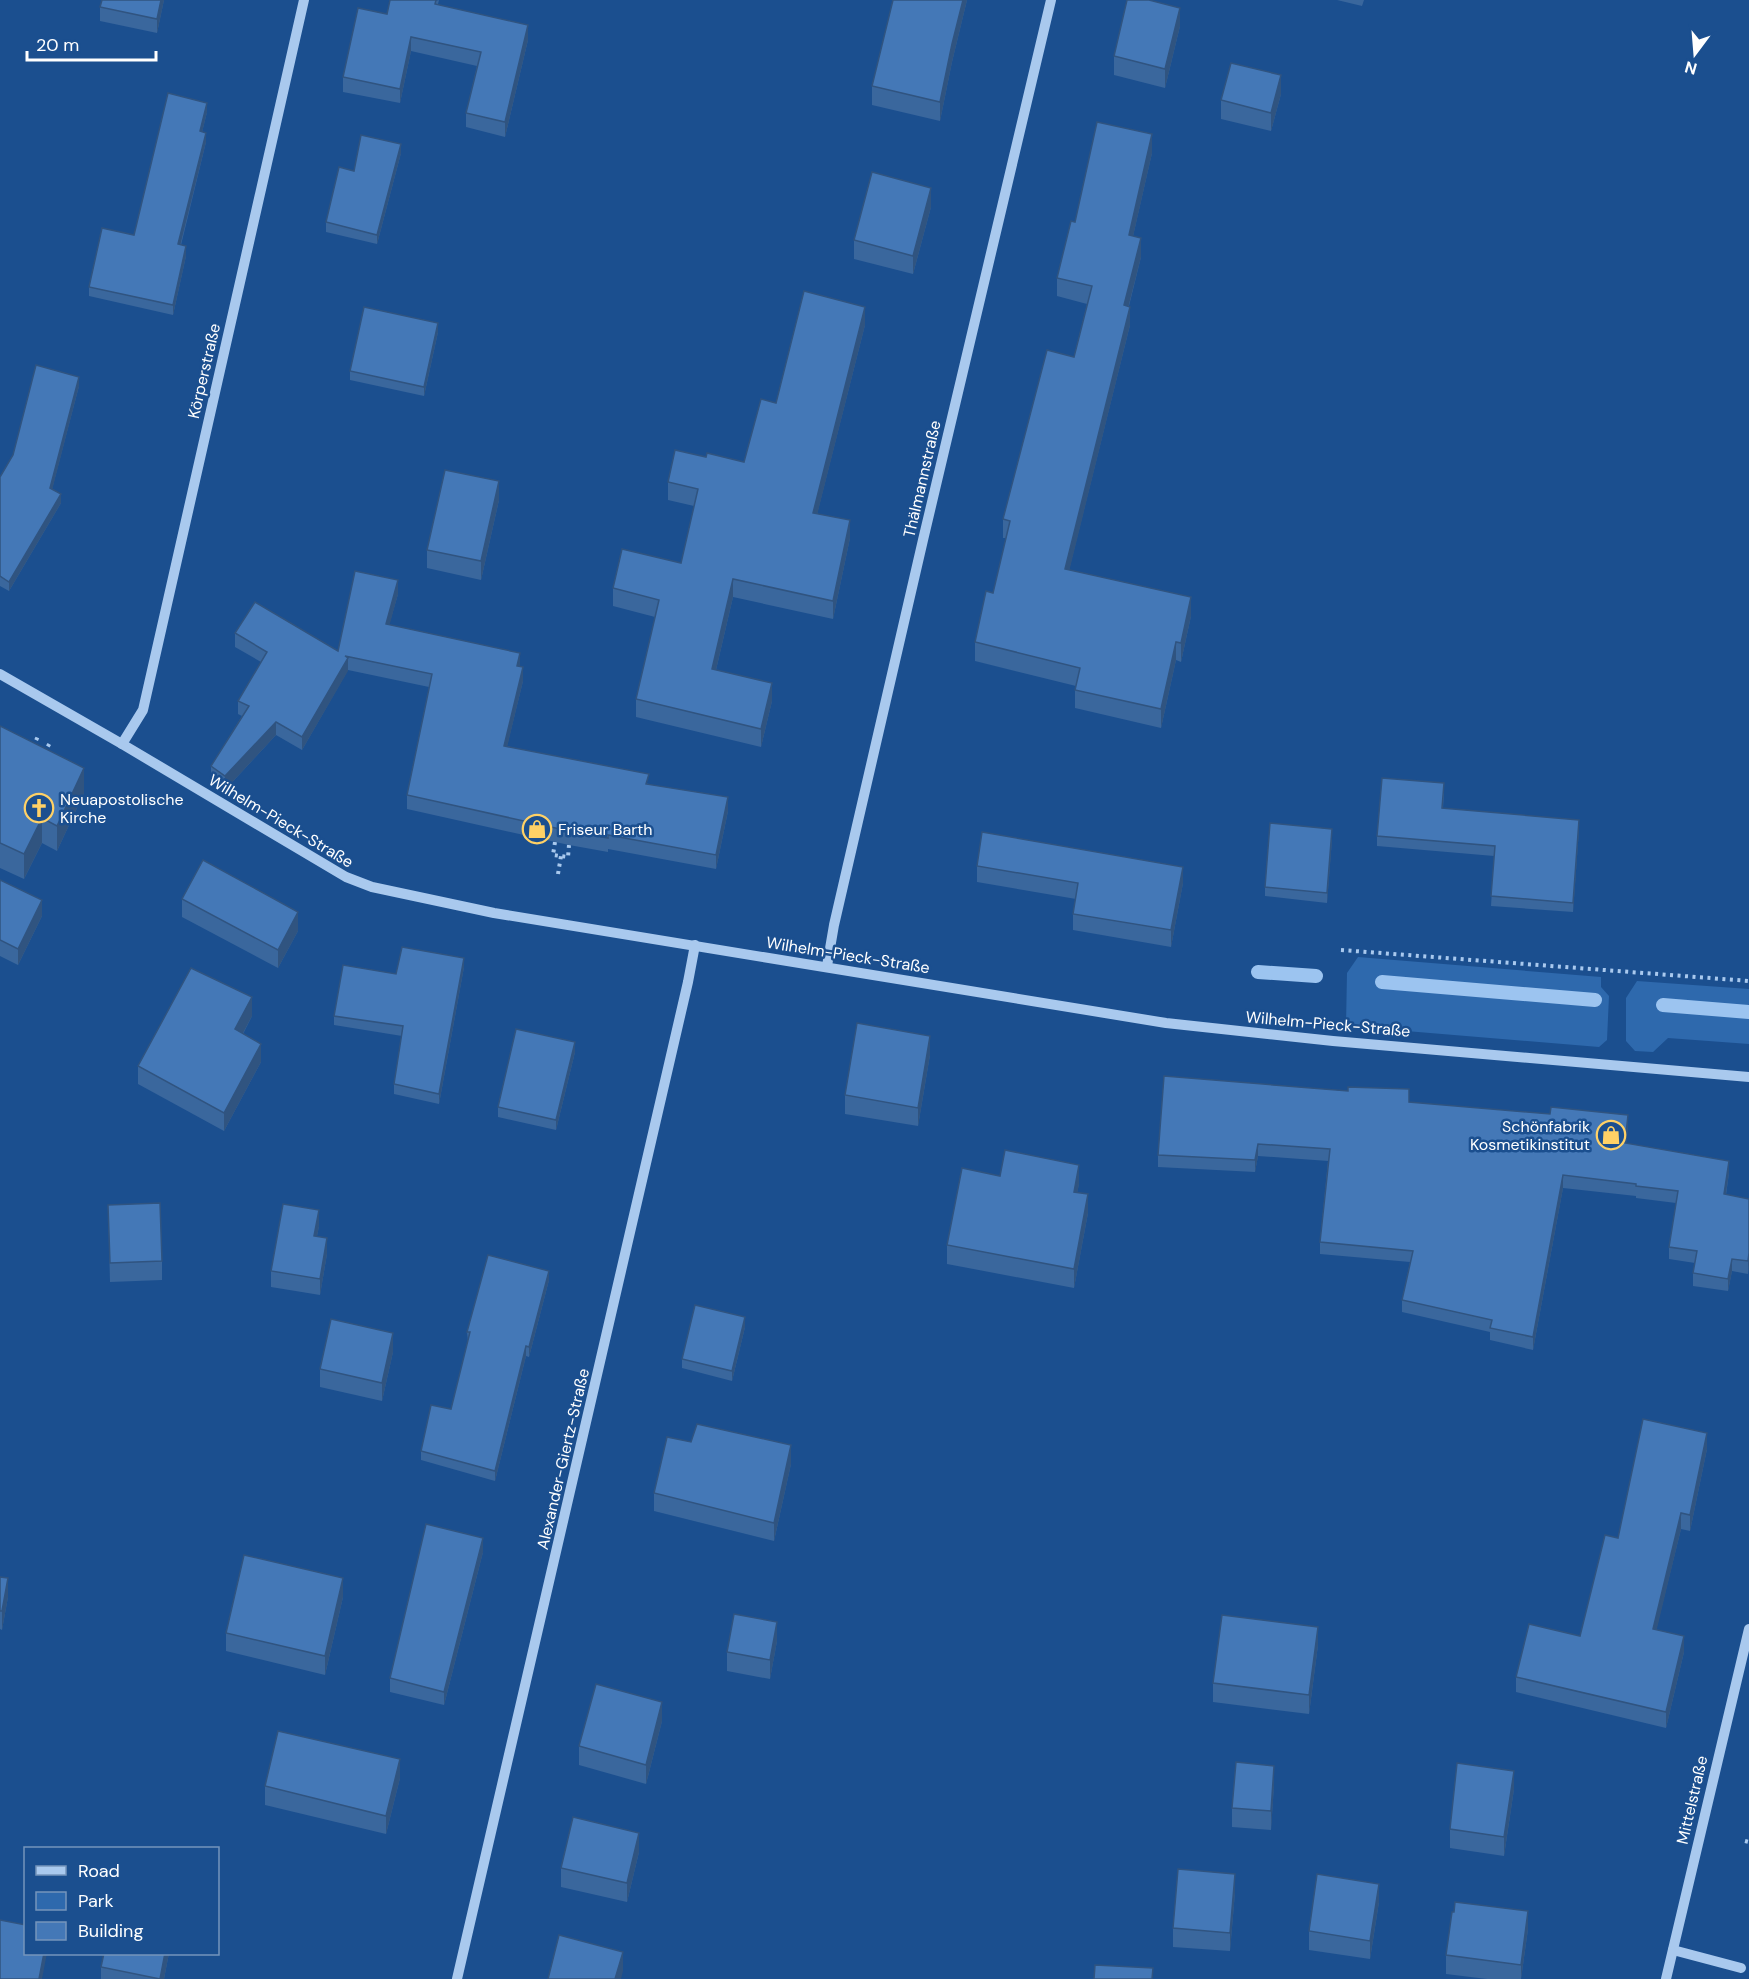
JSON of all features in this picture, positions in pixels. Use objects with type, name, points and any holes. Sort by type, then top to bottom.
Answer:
[{"type":"street","name":"Körperstraße","points":[[123,744],[143,710],[304,0]]},
{"type":"street","name":"Thälmannstraße","points":[[827,966],[834,925],[923,540],[1051,0]]},
{"type":"street","name":"Wilhelm-Pieck-Straße","points":[[0,674],[123,744],[346,878],[372,887],[494,913],[1166,1023],[1333,1041],[1749,1077]]},
{"type":"street","name":"Alexander-Giertz-Straße","points":[[457,1979],[695,945]]},
{"type":"street","name":"Mittelstraße","points":[[1666,1979],[1749,1629]]},
{"type":"street","points":[[1673,1950],[1741,1968]]},
{"type":"path","points":[[30,752],[39,734]]},
{"type":"path","points":[[39,761],[51,741]]},
{"type":"path","points":[[555,842],[553,855],[568,857],[569,845]]},
{"type":"path","points":[[558,874],[561,856]]},
{"type":"path","points":[[1341,950],[1749,981]]},
{"type":"green space","points":[[1358,957],[1601,977],[1601,987],[1609,996],[1607,1040],[1599,1047],[1346,1026],[1347,973]]},
{"type":"green space","points":[[1637,981],[1749,989],[1749,1044],[1668,1038],[1653,1052],[1635,1051],[1626,1041],[1626,998]]},
{"type":"building","points":[[102,0],[161,0],[157,19],[100,7]]},
{"type":"building","points":[[390,0],[436,0],[435,4],[528,25],[505,122],[466,113],[481,52],[411,37],[400,89],[343,77],[358,8],[387,14]]},
{"type":"building","points":[[893,0],[963,0],[940,102],[872,86]]},
{"type":"building","points":[[1127,0],[1149,0],[1180,8],[1165,69],[1114,56]]},
{"type":"building","points":[[1231,63],[1281,75],[1271,113],[1221,100]]},
{"type":"building","points":[[168,93],[207,103],[200,131],[206,133],[178,244],[186,246],[173,305],[89,287],[102,228],[134,235]]},
{"type":"building","points":[[1097,122],[1152,134],[1129,235],[1141,238],[1124,305],[1130,307],[1065,569],[1191,597],[1181,643],[1176,642],[1161,709],[1075,690],[1080,668],[975,642],[986,591],[993,593],[1010,521],[1003,519],[1047,350],[1074,357],[1092,286],[1057,278],[1071,221],[1075,222]]},
{"type":"building","points":[[361,135],[401,144],[377,235],[326,222],[339,167],[354,171]]},
{"type":"building","points":[[872,172],[931,188],[913,256],[854,240]]},
{"type":"building","points":[[804,291],[865,307],[813,513],[850,520],[833,601],[733,579],[712,669],[772,683],[761,729],[636,699],[659,600],[613,588],[622,549],[681,563],[698,489],[668,482],[675,450],[706,457],[707,453],[744,462],[761,399],[776,403]]},
{"type":"building","points":[[364,307],[438,323],[424,387],[350,371]]},
{"type":"building","points":[[36,365],[79,377],[50,488],[61,494],[9,582],[0,576],[0,477],[13,455]]},
{"type":"building","points":[[445,470],[499,481],[481,561],[427,550]]},
{"type":"building","points":[[355,571],[398,580],[386,624],[520,653],[517,666],[523,667],[504,746],[649,774],[646,784],[728,797],[716,855],[608,835],[608,838],[569,831],[407,795],[432,674],[345,656],[348,658],[302,737],[276,722],[225,776],[211,766],[249,706],[238,701],[267,652],[235,633],[255,602],[338,651]]},
{"type":"building","name":"Neuapostolische Kirche","points":[[0,726],[84,768],[57,826],[42,818],[24,854],[0,843]]},
{"type":"building","points":[[1382,778],[1444,783],[1442,808],[1579,820],[1573,903],[1491,896],[1495,846],[1377,836]]},
{"type":"building","points":[[1270,823],[1332,829],[1327,893],[1265,887]]},
{"type":"building","points":[[982,832],[1183,867],[1171,930],[1073,914],[1078,883],[977,866]]},
{"type":"building","points":[[203,860],[298,912],[278,950],[182,899]]},
{"type":"building","points":[[0,880],[42,900],[18,949],[0,940]]},
{"type":"building","points":[[402,947],[464,958],[439,1094],[394,1084],[403,1026],[334,1016],[343,965],[396,974]]},
{"type":"building","points":[[191,968],[252,997],[235,1029],[261,1044],[224,1113],[138,1066]]},
{"type":"building","points":[[857,1023],[930,1036],[918,1108],[845,1095]]},
{"type":"building","points":[[516,1029],[575,1042],[556,1120],[498,1107]]},
{"type":"building","points":[[1164,1076],[1348,1091],[1348,1087],[1409,1089],[1409,1102],[1550,1114],[1551,1107],[1628,1115],[1625,1143],[1729,1161],[1724,1194],[1749,1199],[1748,1261],[1732,1259],[1728,1279],[1693,1273],[1697,1251],[1669,1247],[1678,1191],[1563,1175],[1533,1337],[1490,1328],[1492,1320],[1402,1300],[1413,1251],[1320,1242],[1330,1149],[1258,1144],[1255,1160],[1158,1155]]},
{"type":"building","points":[[1005,1150],[1079,1165],[1074,1192],[1088,1194],[1074,1269],[947,1245],[962,1168],[1000,1176]]},
{"type":"building","points":[[160,1203],[162,1261],[110,1263],[108,1205]]},
{"type":"building","points":[[283,1204],[319,1210],[314,1236],[327,1238],[320,1279],[271,1271]]},
{"type":"building","points":[[488,1255],[549,1271],[529,1347],[526,1346],[495,1471],[421,1451],[431,1405],[451,1409],[470,1332],[467,1332]]},
{"type":"building","points":[[695,1305],[745,1317],[732,1371],[682,1359]]},
{"type":"building","points":[[331,1319],[393,1333],[382,1383],[320,1369]]},
{"type":"building","points":[[1643,1419],[1707,1433],[1690,1515],[1681,1513],[1653,1629],[1684,1636],[1666,1712],[1516,1677],[1529,1624],[1580,1636],[1605,1535],[1618,1538]]},
{"type":"building","points":[[697,1424],[791,1445],[774,1523],[654,1493],[667,1437],[691,1442]]},
{"type":"building","points":[[426,1524],[483,1538],[444,1692],[390,1678]]},
{"type":"building","points":[[244,1555],[343,1578],[325,1656],[226,1633]]},
{"type":"building","points":[[0,1577],[8,1578],[2,1611],[0,1611]]},
{"type":"building","points":[[734,1614],[777,1622],[770,1660],[727,1652]]},
{"type":"building","points":[[1222,1615],[1318,1627],[1309,1695],[1213,1683]]},
{"type":"building","points":[[596,1684],[662,1702],[646,1765],[579,1746]]},
{"type":"building","points":[[278,1731],[400,1759],[386,1816],[265,1786]]},
{"type":"building","points":[[1236,1762],[1274,1766],[1271,1811],[1232,1808]]},
{"type":"building","points":[[1457,1763],[1514,1771],[1504,1837],[1450,1829]]},
{"type":"building","points":[[573,1817],[639,1833],[627,1883],[561,1868]]},
{"type":"building","points":[[1178,1869],[1235,1874],[1230,1933],[1173,1928]]},
{"type":"building","points":[[1317,1874],[1379,1884],[1370,1941],[1309,1931]]},
{"type":"building","points":[[1455,1902],[1528,1911],[1521,1965],[1446,1955]]},
{"type":"building","points":[[0,1920],[24,1925],[24,1955],[44,1955],[39,1979],[0,1979]]},
{"type":"building","points":[[559,1935],[623,1952],[615,1979],[548,1979]]},
{"type":"building","points":[[104,1955],[165,1955],[160,1979],[101,1967]]},
{"type":"building","points":[[1095,1965],[1153,1968],[1152,1979],[1094,1979]]},
{"type":"waterway","points":[[1258,972],[1316,976]]},
{"type":"waterway","points":[[1382,982],[1595,1000]]},
{"type":"waterway","points":[[1663,1005],[1749,1012]]},
{"type":"place","name":"Neuapostolische Kirche","points":[[39,808]]},
{"type":"place","name":"Friseur Barth","points":[[537,829]]},
{"type":"place","name":"Schönfabrik Kosmetikinstitut","points":[[1611,1135]]}]
